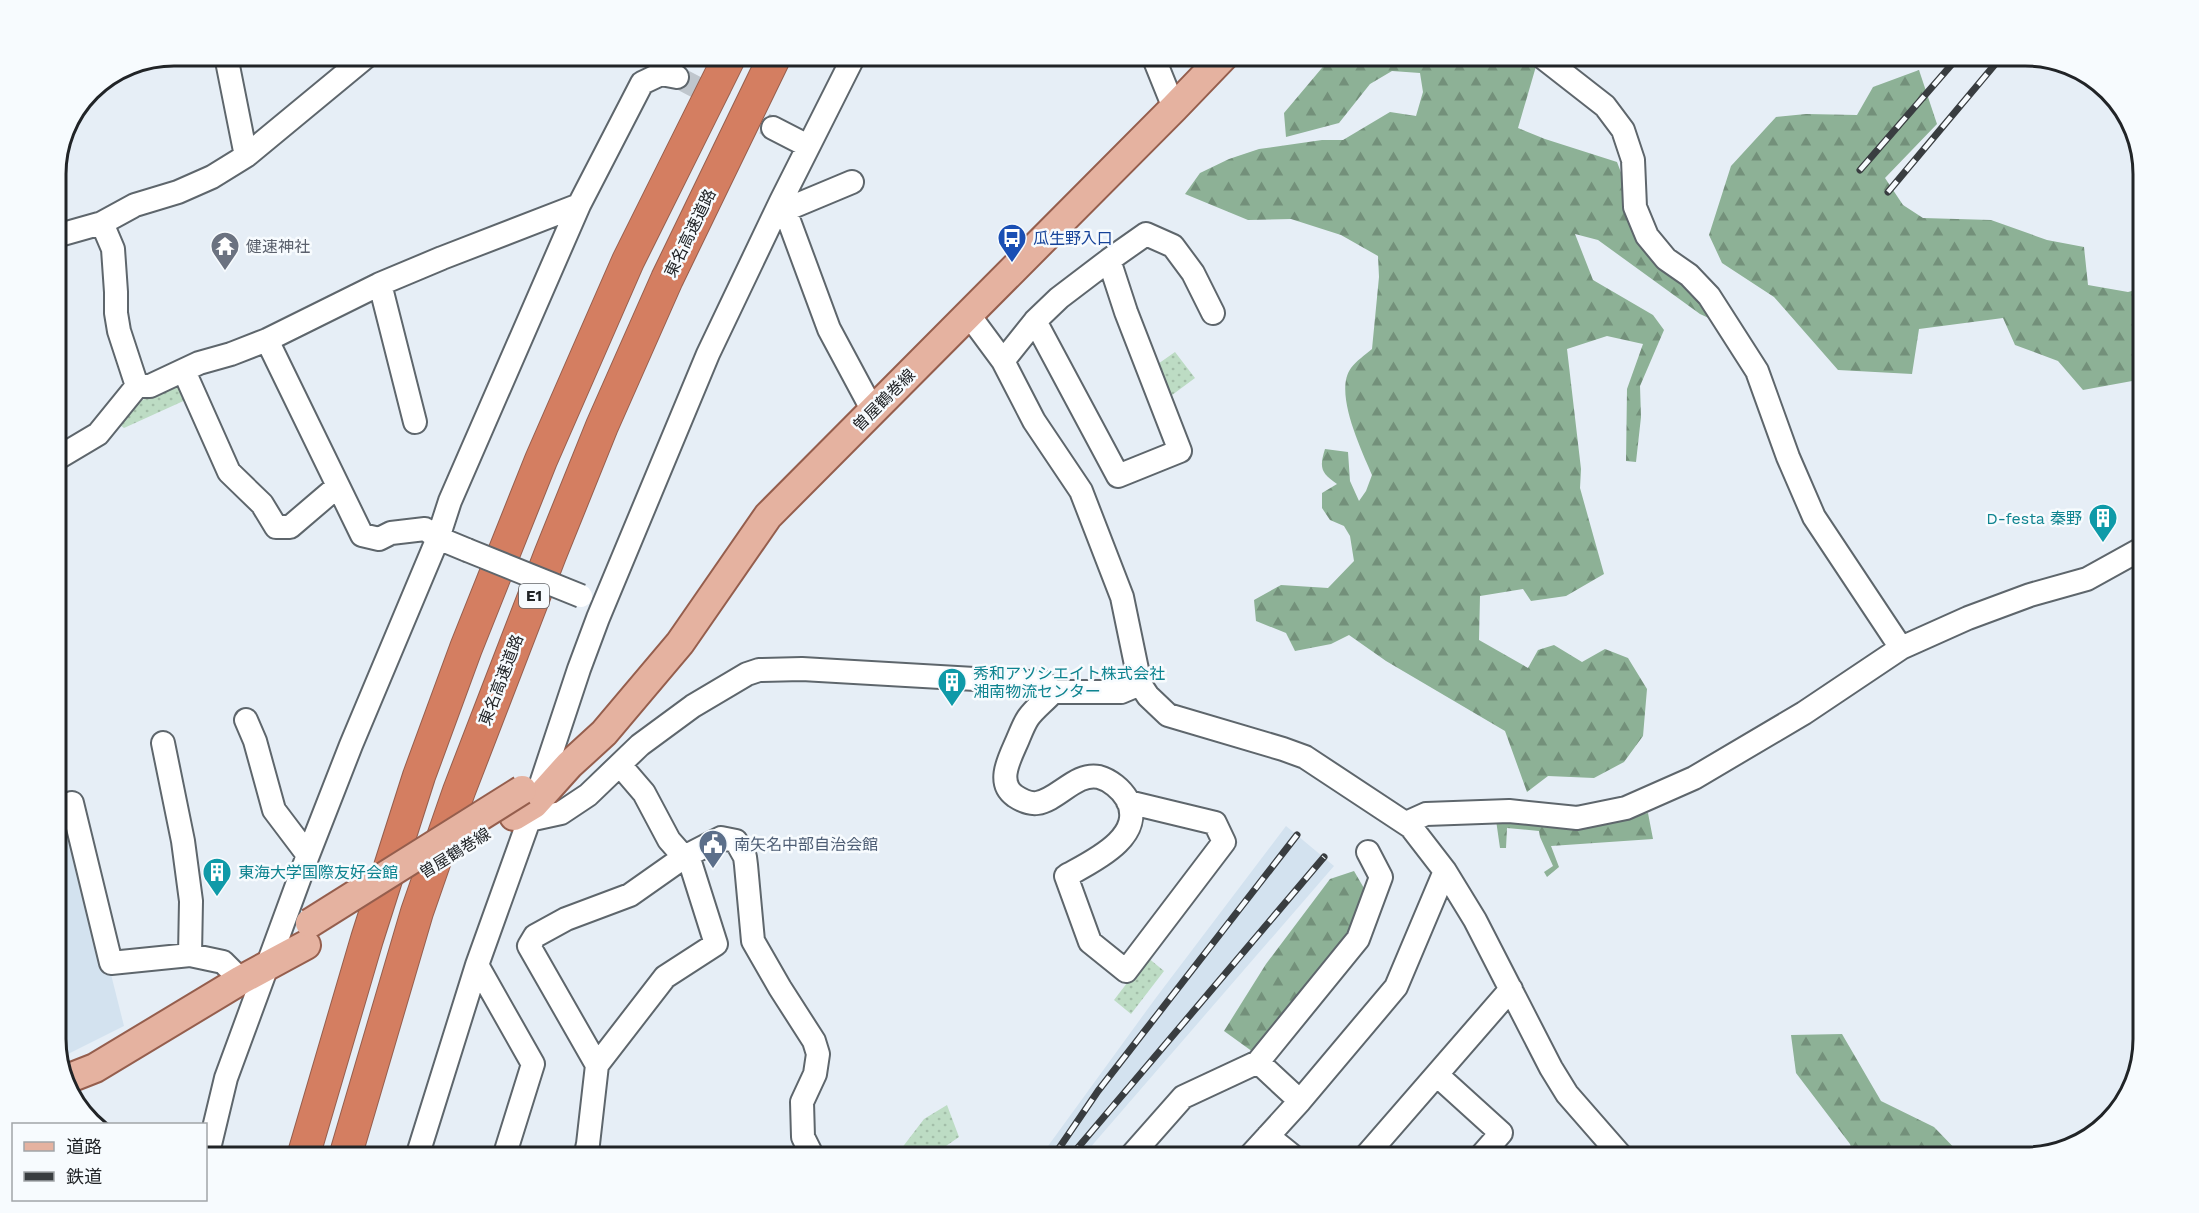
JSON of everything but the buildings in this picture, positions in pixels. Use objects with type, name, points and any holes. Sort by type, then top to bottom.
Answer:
[{"type":"highway","points":[[306,1147],[398,841],[466,648],[541,460],[628,261],[725,66]]},
{"type":"highway","name":"東名高速道路","points":[[348,1147],[421,901],[459,791],[550,555],[602,426],[667,279],[770,66]]},
{"type":"main road","name":"曽屋鶴巻線","points":[[73,1077],[95,1068],[269,963],[291,936],[308,934],[528,802],[604,733],[680,643],[768,516],[1214,66]]},
{"type":"street","points":[[228,66],[246,156]]},
{"type":"street","points":[[66,233],[102,223],[135,205],[178,192],[212,177],[246,156],[355,66]]},
{"type":"street","points":[[420,1147],[528,802],[604,605],[708,354],[783,205],[808,146],[849,66]]},
{"type":"street","points":[[1158,66],[1174,108]]},
{"type":"street","points":[[1554,66],[1605,106],[1623,130],[1633,160],[1635,207],[1647,236],[1666,260],[1689,275],[1709,296],[1757,371],[1788,457],[1814,517],[1901,648]]},
{"type":"street","points":[[210,1147],[226,1078],[308,855],[355,734],[438,538],[450,501],[579,205],[642,83],[665,69]]},
{"type":"street","points":[[773,128],[808,146]]},
{"type":"street","points":[[783,205],[852,182]]},
{"type":"street","points":[[137,386],[150,386],[199,363],[267,340],[380,284],[579,205]]},
{"type":"street","points":[[783,205],[829,329],[873,411]]},
{"type":"street","points":[[102,223],[113,249],[119,331],[137,386]]},
{"type":"street","points":[[1002,361],[1035,321],[1059,298],[1146,234],[1173,246],[1193,273],[1213,313]]},
{"type":"street","points":[[1035,321],[1118,476],[1180,451],[1126,312],[1109,260]]},
{"type":"street","points":[[380,284],[415,422]]},
{"type":"street","points":[[969,315],[1002,361],[1022,400],[1070,473],[1091,513],[1122,597],[1140,684],[1148,696],[1168,715],[1305,757],[1406,823],[1445,871],[1475,920],[1551,1068],[1606,1147]]},
{"type":"street","points":[[267,340],[362,535],[379,539],[391,532],[424,529],[438,538],[604,605]]},
{"type":"street","points":[[184,371],[229,472],[262,504],[276,527],[290,527],[338,486]]},
{"type":"street","points":[[66,453],[98,434],[137,386]]},
{"type":"street","points":[[1406,823],[1426,814],[1509,811],[1577,818],[1626,808],[1694,778],[1804,713],[1901,648],[1968,618],[2030,595],[2087,579],[2133,554]]},
{"type":"street","points":[[528,802],[561,813],[588,795],[640,745],[693,706],[747,674],[759,670],[814,669],[1044,682],[1053,692]]},
{"type":"street","points":[[1128,802],[1215,823],[1224,842],[1126,971],[1090,942],[1066,876],[1117,844],[1127,832],[1130,818],[1128,802],[1120,790],[1098,777],[1082,779],[1037,803],[1022,801],[1011,793],[1005,783],[1005,768],[1028,717],[1053,692],[1121,692],[1140,684]]},
{"type":"street","points":[[246,720],[255,741],[274,810],[308,855]]},
{"type":"street","points":[[163,743],[183,841],[191,901],[190,955]]},
{"type":"street","points":[[587,1147],[597,1065],[665,977],[716,944],[691,865],[669,840],[645,793],[620,765]]},
{"type":"street","points":[[72,804],[111,963],[190,955],[223,962],[241,980]]},
{"type":"street","points":[[597,1065],[529,946],[535,936],[566,920],[630,895],[684,857],[721,838],[736,841],[745,857],[753,941],[814,1041],[818,1054],[815,1074],[802,1102],[803,1137],[808,1147]]},
{"type":"street","points":[[1140,1147],[1183,1097],[1258,1062],[1358,939],[1381,877],[1368,852]]},
{"type":"street","points":[[1259,1147],[1396,987],[1445,871]]},
{"type":"street","points":[[477,965],[533,1064],[507,1147]]},
{"type":"street","points":[[1375,1147],[1511,989]]},
{"type":"street","points":[[1258,1062],[1300,1101]]},
{"type":"street","points":[[1437,1075],[1501,1133],[1489,1147]]},
{"type":"street","points":[[1268,1136],[1280,1147]]},
{"type":"shaded area","points":[[66,796],[124,1026],[67,1054]]},
{"type":"shaded area","points":[[1286,826],[1334,866],[1091,1147],[1047,1147],[1155,999]]},
{"type":"green space","points":[[1324,66],[1536,66],[1518,128],[1617,162],[1628,191],[1713,320],[1700,314],[1598,240],[1575,234],[1593,280],[1653,315],[1664,330],[1640,386],[1641,417],[1636,462],[1626,461],[1627,389],[1643,344],[1607,336],[1567,349],[1581,469],[1580,488],[1604,574],[1566,596],[1531,601],[1523,589],[1480,596],[1479,640],[1528,668],[1538,650],[1554,645],[1582,662],[1605,649],[1628,658],[1647,689],[1643,736],[1624,762],[1594,778],[1548,776],[1527,792],[1505,731],[1386,661],[1349,635],[1331,644],[1295,651],[1286,633],[1256,621],[1254,600],[1281,585],[1328,588],[1354,561],[1350,536],[1344,526],[1330,520],[1322,508],[1322,493],[1337,484],[1323,470],[1322,461],[1325,449],[1348,452],[1350,481],[1359,501],[1372,475],[1351,422],[1345,391],[1346,379],[1351,368],[1372,349],[1379,277],[1378,256],[1341,235],[1291,219],[1248,220],[1185,194],[1200,173],[1229,159],[1259,149],[1322,140],[1343,140],[1390,112],[1416,116],[1423,92],[1420,73],[1392,71],[1370,84],[1339,123],[1286,137],[1284,113]]},
{"type":"green space","points":[[1919,70],[1937,124],[1885,178],[1903,205],[1923,218],[1991,220],[2047,240],[2084,247],[2088,285],[2128,292],[2133,291],[2133,381],[2083,390],[2058,361],[2015,345],[2003,318],[1919,329],[1912,374],[1838,370],[1774,297],[1722,263],[1709,235],[1731,166],[1776,117],[1806,114],[1857,115],[1873,87]]},
{"type":"green space","points":[[1175,352],[1195,378],[1168,398],[1155,366]]},
{"type":"green space","points":[[181,380],[190,398],[124,428],[120,425],[139,402]]},
{"type":"green space","points":[[1495,813],[1577,824],[1648,813],[1653,839],[1551,846],[1559,867],[1547,877],[1544,872],[1553,866],[1539,831],[1507,828],[1506,848],[1500,848]]},
{"type":"green space","points":[[1354,871],[1372,902],[1358,939],[1253,1052],[1224,1031],[1266,964],[1330,879]]},
{"type":"green space","points":[[1147,957],[1164,971],[1131,1014],[1114,1000]]},
{"type":"green space","points":[[1842,1034],[1881,1101],[1934,1127],[1953,1147],[1851,1147],[1796,1073],[1791,1035]]},
{"type":"green space","points":[[947,1105],[959,1137],[944,1147],[903,1147],[924,1119]]},
{"type":"tunnel","points":[[677,77],[773,128]]},
{"type":"railway","points":[[1860,170],[1950,66]]},
{"type":"railway","points":[[1888,192],[1994,66]]},
{"type":"railway","points":[[1060,1147],[1098,1091],[1297,835]]},
{"type":"railway","points":[[1078,1147],[1324,857]]},
{"type":"place","name":"瓜生野入口","points":[[1012,264]]},
{"type":"place","name":"健速神社","points":[[225,272]]},
{"type":"place","name":"D-festa 秦野","points":[[2103,544]]},
{"type":"place","name":"秀和アソシエイト株式会社 湘南物流センター","points":[[952,708]]},
{"type":"place","name":"南矢名中部自治会館","points":[[713,870]]},
{"type":"place","name":"東海大学国際友好会館","points":[[217,898]]}]
